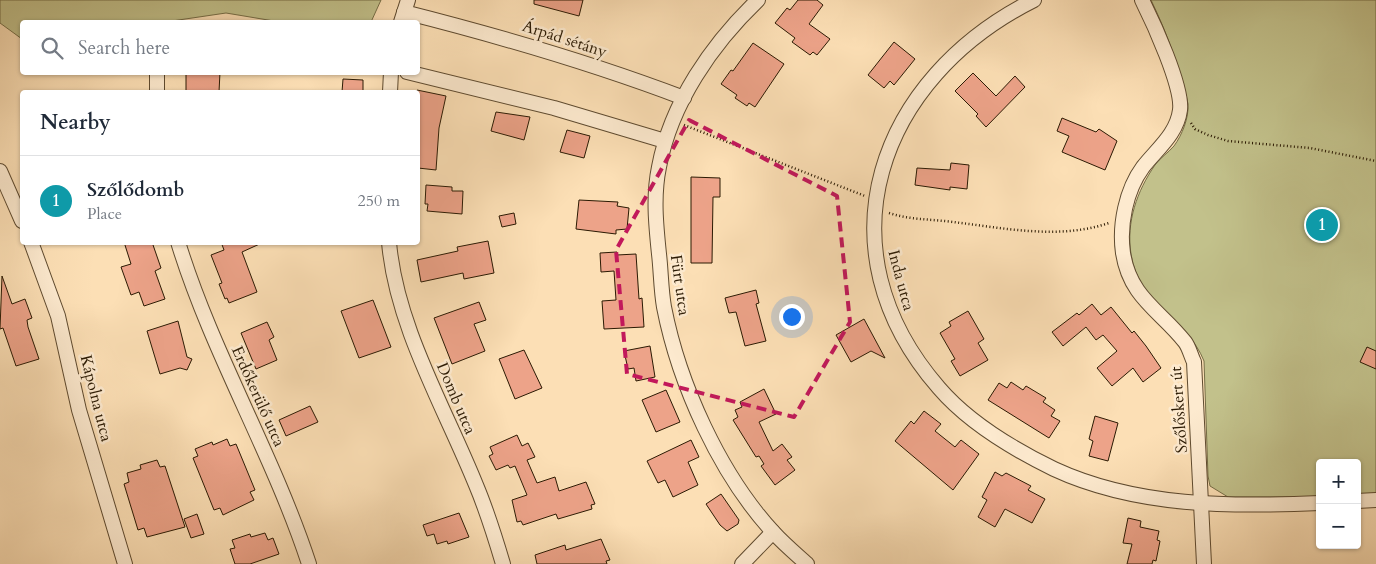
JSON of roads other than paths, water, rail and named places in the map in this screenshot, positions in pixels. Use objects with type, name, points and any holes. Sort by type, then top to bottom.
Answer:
[{"type":"street","name":"Fürt utca","points":[[758,0],[721,39],[684,98],[665,141],[658,168],[655,206],[664,306],[685,381],[710,440],[740,488],[773,532],[807,564]]},
{"type":"street","name":"Inda utca","points":[[1034,0],[988,26],[962,46],[935,74],[910,109],[896,133],[880,177],[874,204],[873,239],[879,276],[888,306],[901,336],[940,390],[966,413],[1011,446],[1083,481],[1149,498],[1201,504],[1316,503]]},
{"type":"street","name":"Szőlőskert út","points":[[1142,0],[1155,26],[1172,71],[1180,108],[1174,129],[1143,167],[1132,186],[1124,218],[1124,254],[1130,276],[1152,309],[1186,343],[1194,362],[1204,564]]},
{"type":"street","name":"Árpád sétány","points":[[404,11],[502,36],[585,62],[684,98]]},
{"type":"street","points":[[157,75],[157,90]]},
{"type":"street","points":[[390,90],[391,75]]},
{"type":"street","points":[[419,75],[554,108],[665,141]]},
{"type":"street","points":[[0,171],[20,212]]},
{"type":"street","name":"Kápolna utca","points":[[32,245],[58,316],[79,410],[125,564]]},
{"type":"street","name":"Erdőkerülő utca","points":[[179,245],[192,287],[255,428],[309,564]]},
{"type":"street","name":"Domb utca","points":[[390,245],[397,289],[410,328],[434,394],[476,484],[503,564]]},
{"type":"street","points":[[1361,501],[1376,500]]},
{"type":"street","points":[[742,564],[773,532]]},
{"type":"place","name":"Szőlődomb","points":[[1322,225]]}]
